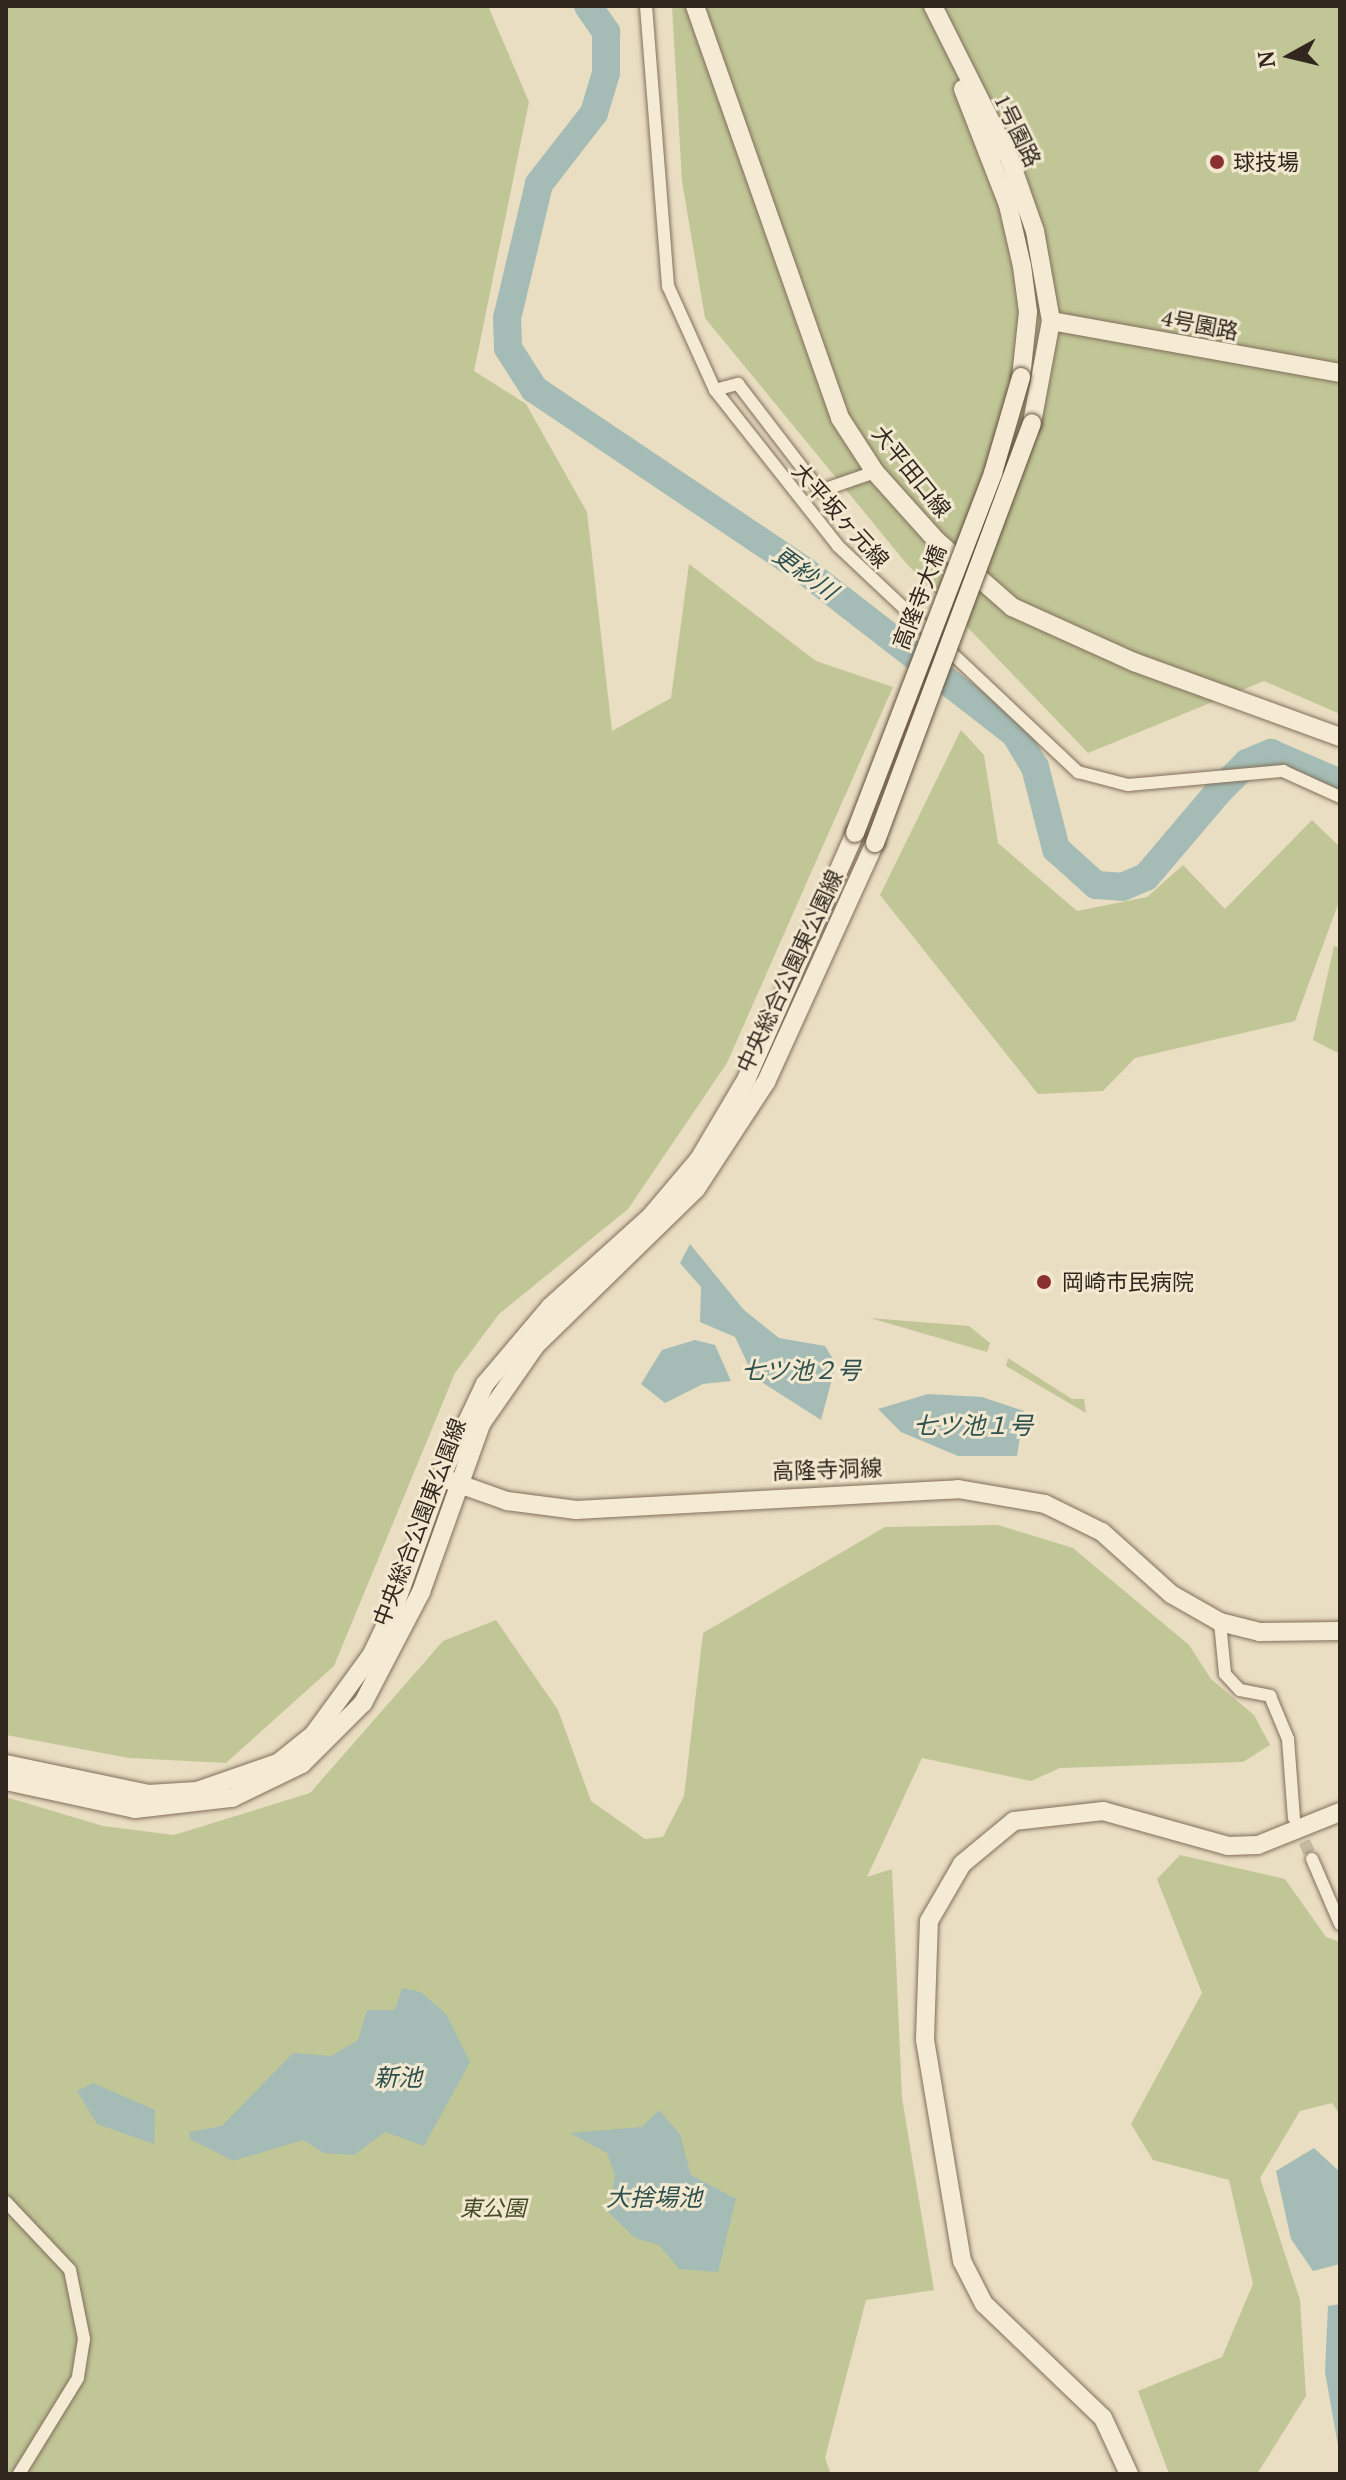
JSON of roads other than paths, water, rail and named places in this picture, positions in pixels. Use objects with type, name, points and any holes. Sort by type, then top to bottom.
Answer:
[{"type":"street","name":"大平坂ヶ元線","points":[[646,6],[668,286],[715,390],[838,546],[1078,772],[1128,785],[1283,771],[1340,797]]},
{"type":"street","name":"大平田口線","points":[[695,6],[840,418],[875,472],[937,541],[1012,607],[1134,662],[1340,737]]},
{"type":"street","name":"1号園路","points":[[933,6],[955,59],[1010,160],[1047,281],[1051,321],[1045,377],[1032,423]]},
{"type":"street","name":"高隆寺大橋","points":[[449,1480],[485,1384],[699,1159],[747,1078],[855,833],[993,473],[1021,377],[1028,312],[1022,266],[955,59]]},
{"type":"street","name":"4号園路","points":[[1051,321],[1340,373]]},
{"type":"street","points":[[715,390],[738,384],[820,491],[875,472]]},
{"type":"street","name":"高隆寺大橋","points":[[875,843],[1032,423]]},
{"type":"street","name":"中央総合公園東公園線","points":[[6,1781],[135,1809],[184,1808],[232,1798],[302,1764],[363,1703],[392,1659],[449,1480],[481,1424],[536,1345],[696,1189],[766,1082],[875,843]]},
{"type":"street","points":[[6,1764],[148,1794],[232,1783],[278,1763],[313,1735],[372,1654],[449,1480]]},
{"type":"street","name":"高隆寺洞線","points":[[449,1480],[507,1501],[576,1510],[958,1489],[1045,1504],[1102,1532],[1171,1594],[1220,1622]]},
{"type":"street","points":[[1294,1818],[1288,1739],[1270,1696],[1240,1690],[1225,1674],[1220,1622],[1260,1632],[1337,1631]]},
{"type":"street","points":[[1129,2474],[1103,2418],[984,2304],[962,2261],[925,2039],[929,1921],[962,1864],[1014,1821],[1103,1811],[1228,1846],[1258,1845],[1340,1812]]},
{"type":"street","points":[[1312,1859],[1340,1924]]},
{"type":"street","points":[[6,2202],[70,2270],[84,2339],[78,2378],[19,2474]]},
{"type":"water","name":"七ツ池２号","points":[[690,1244],[744,1310],[779,1338],[825,1346],[836,1364],[821,1420],[754,1377],[735,1337],[700,1322],[701,1287],[680,1263]]},
{"type":"water","points":[[695,1340],[715,1345],[731,1381],[703,1384],[665,1403],[641,1384],[662,1350]]},
{"type":"water","name":"七ツ池１号","points":[[928,1394],[982,1397],[1024,1411],[1017,1456],[958,1456],[901,1432],[878,1409]]},
{"type":"water","name":"新池","points":[[402,1988],[421,1992],[446,2014],[470,2062],[424,2146],[385,2132],[354,2155],[324,2153],[303,2140],[233,2161],[190,2139],[189,2132],[222,2126],[293,2053],[331,2056],[358,2040],[367,2010],[395,2010]]},
{"type":"water","points":[[93,2083],[155,2110],[154,2144],[97,2124],[77,2091]]},
{"type":"water","name":"大捨場池","points":[[659,2110],[680,2134],[691,2175],[736,2199],[718,2272],[679,2269],[659,2245],[635,2238],[609,2213],[615,2175],[607,2153],[570,2133],[642,2127]]},
{"type":"water","points":[[1314,2148],[1340,2172],[1340,2264],[1313,2271],[1291,2239],[1276,2171]]},
{"type":"water","points":[[1340,2304],[1340,2457],[1325,2372],[1328,2306]]},
{"type":"waterway","name":"更紗川","points":[[588,6],[606,32],[606,73],[594,113],[539,184],[507,318],[508,348],[534,389],[805,571],[1015,734],[1035,767],[1056,849],[1096,885],[1122,887],[1146,877],[1218,792],[1247,763],[1271,753],[1340,783]]},
{"type":"tunnel","points":[[1297,1825],[1312,1859]]},
{"type":"place","name":"球技場","points":[[1217,162]]},
{"type":"place","name":"岡崎市民病院","points":[[1044,1282]]},
{"type":"park label","name":"東公園","points":[[493,2208]]}]
